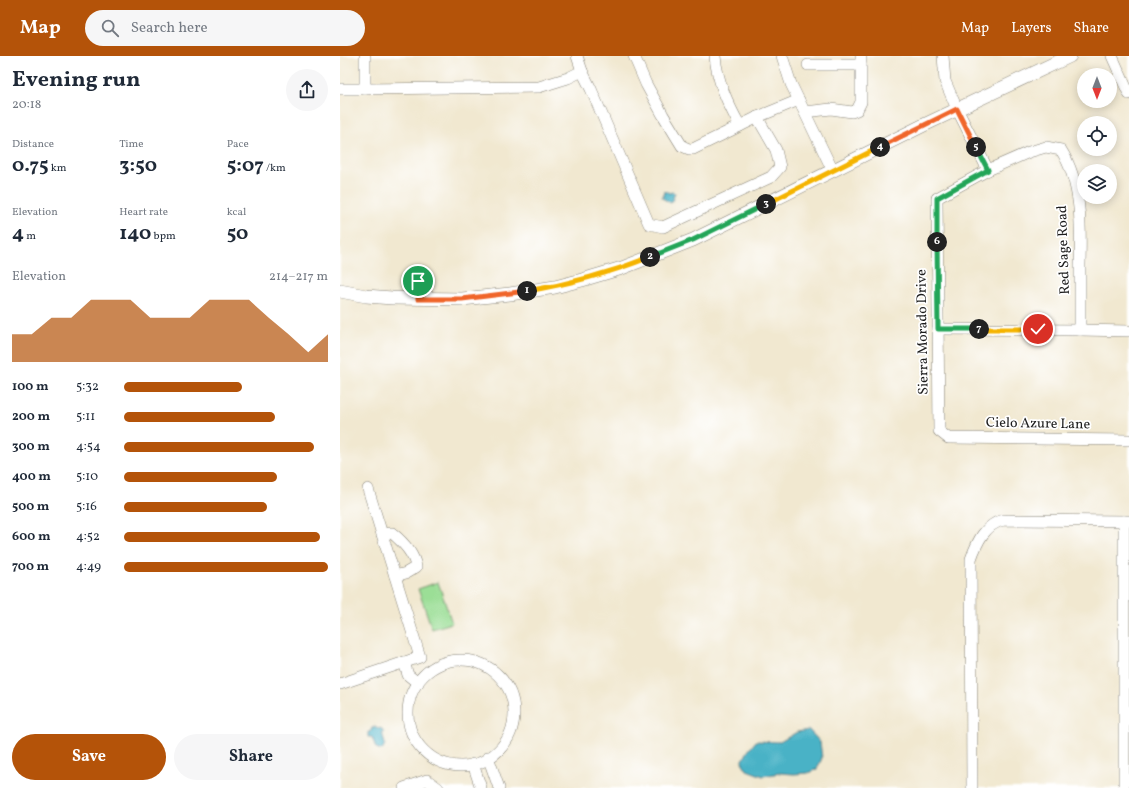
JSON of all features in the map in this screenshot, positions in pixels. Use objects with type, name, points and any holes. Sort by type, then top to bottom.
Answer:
[{"type":"main road","points":[[340,290],[366,296],[418,299],[462,299],[510,294],[575,282],[622,268],[693,240],[957,109],[1070,56]]},
{"type":"street","points":[[365,56],[365,89]]},
{"type":"street","points":[[577,56],[582,71],[648,224],[663,228],[771,177],[780,167],[776,150],[757,117]]},
{"type":"street","points":[[634,56],[646,84],[660,109],[682,146],[689,149],[693,149],[757,117],[799,100]]},
{"type":"street","points":[[715,56],[722,88],[740,126]]},
{"type":"street","points":[[782,56],[791,84],[833,171]]},
{"type":"street","points":[[942,56],[945,81],[957,109],[988,170]]},
{"type":"street","points":[[1112,56],[1129,94]]},
{"type":"street","points":[[805,112],[831,109],[855,111],[859,108],[861,102],[861,61],[808,65]]},
{"type":"street","points":[[340,89],[539,88],[568,78],[582,71]]},
{"type":"street","name":"Red Sage Road","points":[[988,170],[1029,152],[1046,147],[1061,150],[1068,161],[1079,208],[1080,330]]},
{"type":"street","name":"Sierra Morado Drive","points":[[948,438],[939,431],[937,198],[988,170]]},
{"type":"street","points":[[418,278],[418,299]]},
{"type":"street","points":[[938,329],[1080,330],[1129,332]]},
{"type":"street","name":"Cielo Azure Lane","points":[[948,438],[1129,440]]},
{"type":"street","points":[[368,489],[420,657],[437,666]]},
{"type":"street","points":[[972,788],[971,559],[976,545],[989,527],[1004,520],[1126,521],[1127,690],[1124,788]]},
{"type":"street","points":[[382,534],[392,533],[406,546],[415,560],[416,567],[406,573],[395,576]]},
{"type":"street","points":[[340,684],[420,657]]},
{"type":"street","points":[[467,660],[482,664],[495,672],[505,683],[512,697],[514,712],[512,727],[506,741],[488,758],[473,764],[456,765],[441,762],[428,754],[418,743],[411,730],[408,715],[410,700],[418,683],[425,674],[437,666],[452,661],[467,660]]},
{"type":"street","points":[[404,662],[408,675],[418,683]]},
{"type":"street","points":[[488,758],[496,787]]},
{"type":"street","points":[[473,764],[481,788]]},
{"type":"street","points":[[404,788],[427,780],[438,788]]},
{"type":"green space","points":[[438,582],[452,623],[432,629],[418,589]]},
{"type":"water","points":[[665,191],[675,193],[671,203],[662,198]]},
{"type":"water","points":[[375,726],[379,729],[381,728],[384,732],[382,732],[385,744],[382,750],[376,748],[372,737],[368,737],[368,732],[370,732]]},
{"type":"water","points":[[809,730],[820,742],[822,758],[817,769],[808,773],[780,773],[763,776],[747,770],[742,762],[756,741],[780,742],[797,732]]},
{"type":"route","points":[[418,281],[418,299],[462,299],[510,294],[554,287],[622,268],[693,240],[957,109],[988,170],[937,198],[938,329],[1038,329]]}]
